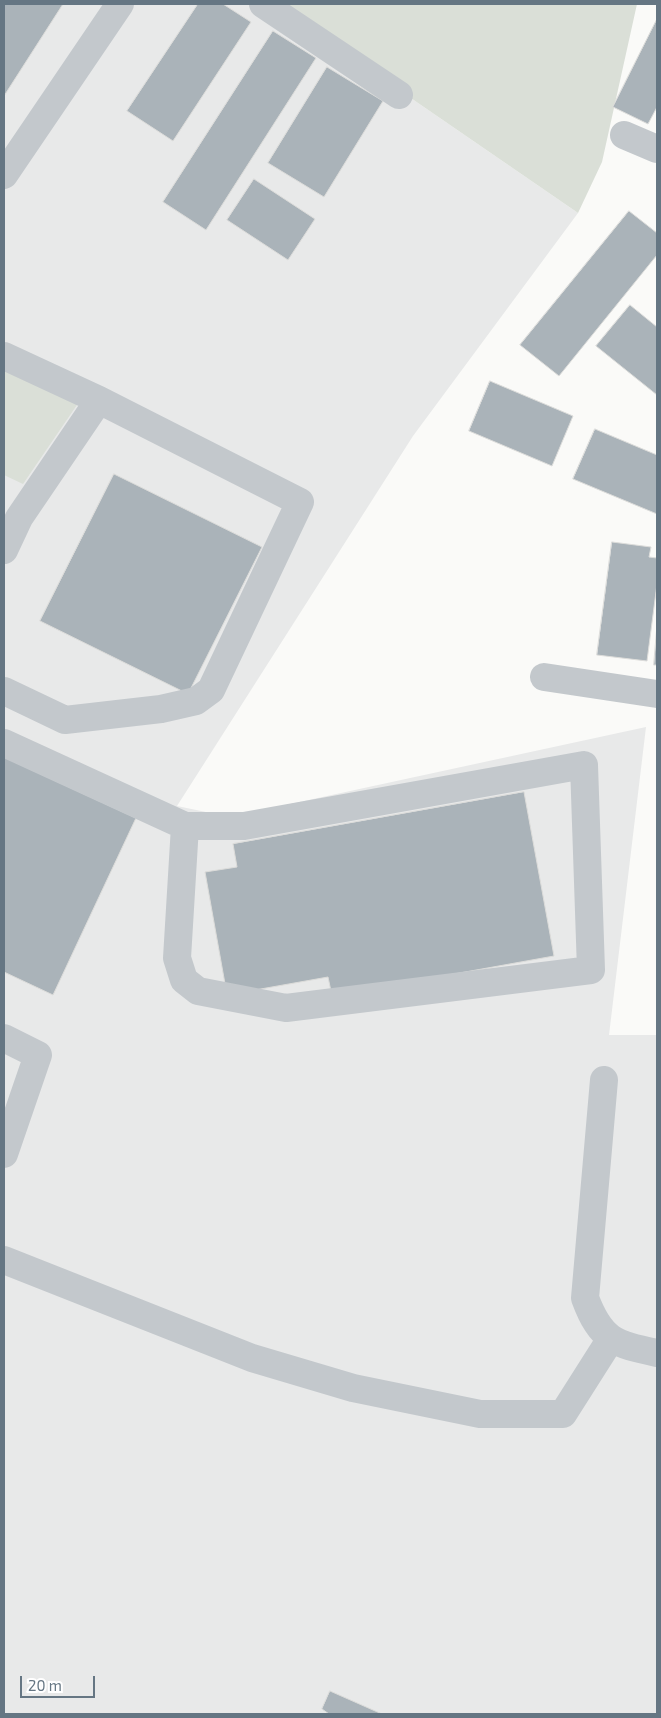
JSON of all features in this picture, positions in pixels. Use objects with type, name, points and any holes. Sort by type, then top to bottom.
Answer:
[{"type":"street","points":[[4,175],[120,4]]},
{"type":"street","points":[[263,4],[399,95]]},
{"type":"street","points":[[624,135],[657,149]]},
{"type":"street","points":[[4,356],[99,400],[300,502],[212,690],[196,701],[161,709],[65,720],[4,692]]},
{"type":"street","points":[[4,550],[11,515],[99,400]]},
{"type":"street","points":[[544,678],[657,694]]},
{"type":"street","points":[[4,742],[185,826],[244,826],[584,765],[591,970],[286,1008],[198,991],[184,980],[177,958],[185,826]]},
{"type":"street","points":[[4,1038],[38,1055],[4,1154]]},
{"type":"street","points":[[604,1080],[585,1298],[593,1321],[610,1340],[657,1354]]},
{"type":"street","points":[[4,1260],[252,1358],[352,1388],[480,1414],[563,1414],[610,1340]]},
{"type":"shaded area","points":[[4,4],[274,4],[578,213],[413,436],[177,806],[230,817],[646,727],[609,1035],[657,1035],[657,1714],[4,1714]]},
{"type":"shaded area","points":[[274,4],[637,4],[602,162],[578,213]]},
{"type":"shaded area","points":[[4,365],[81,399],[23,484],[4,475]]},
{"type":"building","points":[[4,4],[63,4],[4,96]]},
{"type":"building","points":[[198,4],[223,4],[251,22],[173,141],[127,111]]},
{"type":"building","points":[[657,19],[657,107],[648,124],[613,107]]},
{"type":"building","points":[[273,31],[316,58],[206,230],[163,202]]},
{"type":"building","points":[[327,67],[383,101],[324,197],[268,163]]},
{"type":"building","points":[[254,179],[315,219],[288,260],[227,220]]},
{"type":"building","points":[[629,211],[657,233],[657,255],[559,376],[520,345]]},
{"type":"building","points":[[630,305],[657,327],[657,395],[596,346]]},
{"type":"building","points":[[490,381],[573,416],[552,466],[469,431]]},
{"type":"building","points":[[595,429],[657,455],[657,514],[573,479]]},
{"type":"building","points":[[114,474],[262,547],[188,694],[40,621]]},
{"type":"building","points":[[612,542],[651,547],[649,557],[657,558],[657,584],[647,661],[597,655]]},
{"type":"building","points":[[657,625],[657,665],[654,665]]},
{"type":"building","points":[[4,757],[136,818],[53,995],[4,972]]},
{"type":"building","points":[[524,792],[554,956],[332,996],[328,977],[227,995],[205,872],[237,867],[233,844]]},
{"type":"building","points":[[330,1691],[382,1714],[329,1714],[322,1709]]}]
